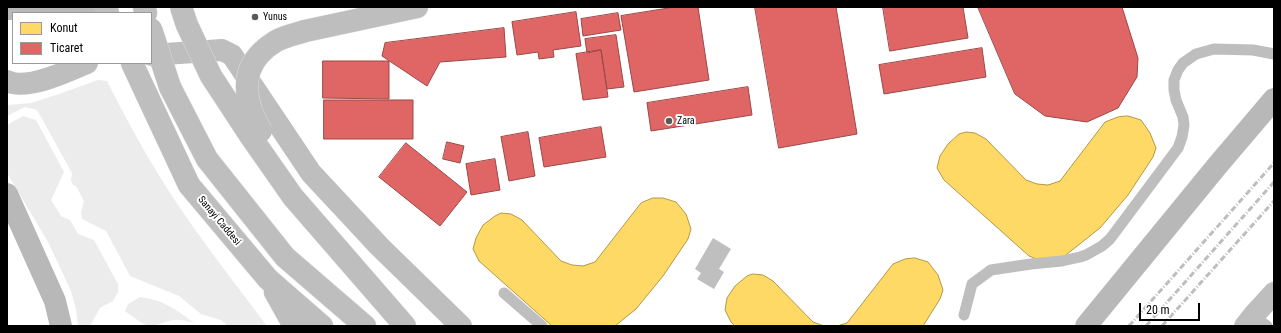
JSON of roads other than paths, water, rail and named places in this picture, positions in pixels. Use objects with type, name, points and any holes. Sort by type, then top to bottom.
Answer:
[{"type":"main road","points":[[7,9],[89,7]]},
{"type":"main road","points":[[181,7],[187,25],[211,76],[256,134],[293,197],[405,326]]},
{"type":"main road","points":[[256,134],[247,91],[249,70],[256,57],[277,40],[305,31],[418,7]]},
{"type":"main road","points":[[152,32],[170,87],[207,159],[285,257],[365,326]]},
{"type":"main road","points":[[152,55],[222,50],[232,55],[311,173],[378,246],[460,326]]},
{"type":"main road","points":[[7,82],[25,84],[50,78],[85,64]]},
{"type":"main road","points":[[132,64],[146,93]]},
{"type":"main road","points":[[136,64],[146,93]]},
{"type":"main road","name":"Sanayi Caddesi","points":[[146,93],[189,185],[268,279],[322,326]]},
{"type":"main road","points":[[1086,326],[1274,99]]},
{"type":"main road","points":[[7,194],[55,301],[61,326]]},
{"type":"main road","points":[[268,279],[294,326]]},
{"type":"main road","points":[[1255,323],[1274,292]]},
{"type":"lane","points":[[964,315],[972,284],[991,270],[1031,264],[1062,262],[1086,255],[1102,246],[1110,239],[1178,148],[1184,125],[1176,100],[1174,80],[1178,70],[1186,61],[1196,54],[1214,49],[1253,50],[1274,54]]},
{"type":"lane","points":[[504,293],[542,326]]},
{"type":"railway","points":[[1129,326],[1274,163]]},
{"type":"railway","points":[[1146,326],[1274,182]]},
{"type":"railway","points":[[1162,326],[1274,201]]},
{"type":"place","name":"Yunus","points":[[255,17]]},
{"type":"place","name":"Zara","points":[[669,121]]}]
